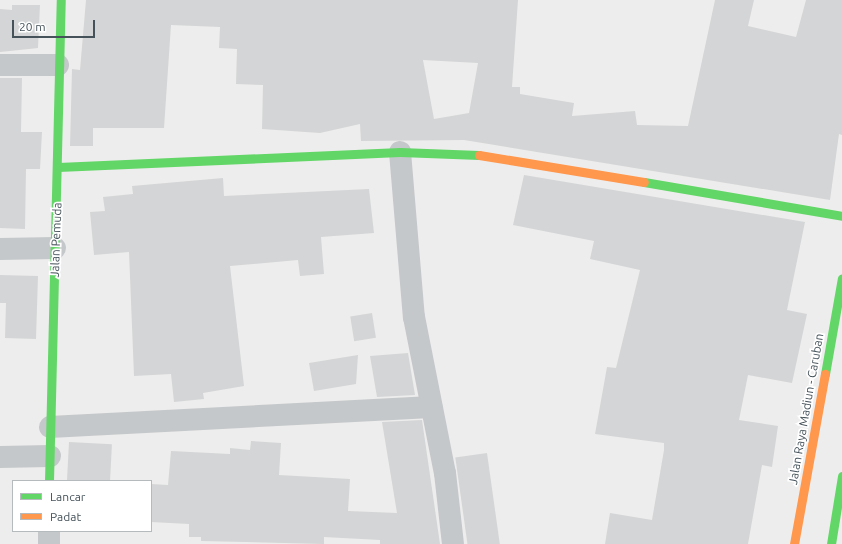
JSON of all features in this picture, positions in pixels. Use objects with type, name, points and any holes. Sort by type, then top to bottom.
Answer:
[{"type":"main road","name":"Jalan Pemuda","points":[[49,480],[58,168],[58,65],[61,0]]},
{"type":"main road","points":[[58,168],[400,152],[508,158],[842,216]]},
{"type":"main road","name":"Jalan Raya Madiun - Caruban","points":[[794,544],[842,278]]},
{"type":"main road","points":[[830,544],[842,476]]},
{"type":"street","points":[[0,65],[58,65]]},
{"type":"street","points":[[400,152],[407,259],[431,407],[446,480],[453,544]]},
{"type":"street","points":[[0,249],[55,248]]},
{"type":"street","points":[[50,427],[431,407]]},
{"type":"street","points":[[0,456],[50,456]]},
{"type":"street","points":[[49,532],[49,544]]},
{"type":"building","points":[[86,0],[518,0],[512,87],[520,87],[520,94],[574,103],[572,116],[635,111],[637,125],[688,126],[715,0],[754,0],[748,26],[796,37],[806,0],[842,0],[842,135],[839,134],[830,200],[464,140],[361,141],[360,124],[320,133],[262,129],[263,85],[236,84],[237,49],[219,48],[220,27],[171,25],[164,128],[93,128],[93,146],[70,146],[72,69],[80,70]],"holes":[[[423,60],[478,63],[469,113],[434,119]]]},
{"type":"building","points":[[12,5],[40,5],[38,48],[0,52],[0,9],[12,10]]},
{"type":"building","points":[[0,78],[22,78],[21,132],[42,132],[40,169],[26,169],[25,229],[0,228]]},
{"type":"building","points":[[524,175],[805,222],[787,310],[807,314],[792,383],[748,375],[739,420],[778,426],[772,467],[762,465],[748,544],[605,544],[610,513],[652,520],[664,450],[664,443],[595,434],[607,367],[616,368],[640,270],[590,259],[594,241],[513,225]]},
{"type":"building","points":[[223,178],[224,196],[369,189],[374,233],[321,237],[324,274],[300,276],[298,260],[230,266],[244,386],[203,393],[204,399],[174,402],[171,374],[134,376],[129,252],[94,255],[90,212],[105,211],[103,197],[133,194],[132,186]]},
{"type":"building","points":[[0,275],[38,276],[36,339],[5,338],[6,303],[0,303]]},
{"type":"building","points":[[372,313],[376,338],[354,341],[350,316]]},
{"type":"building","points":[[408,353],[415,395],[377,397],[370,356]]},
{"type":"building","points":[[358,355],[356,384],[314,391],[309,363]]},
{"type":"building","points":[[422,420],[440,544],[380,544],[380,540],[324,537],[324,544],[201,541],[201,537],[189,537],[189,524],[152,522],[152,484],[168,485],[171,451],[230,454],[230,448],[250,450],[251,441],[281,443],[279,475],[350,479],[348,511],[397,513],[382,422]]},
{"type":"building","points":[[69,442],[112,444],[110,480],[67,480]]},
{"type":"building","points":[[487,453],[500,544],[467,544],[455,457]]},
{"type":"traffic: fast","points":[[49,480],[61,0]]},
{"type":"traffic: fast","points":[[58,167],[400,152],[479,155]]},
{"type":"traffic: fast","points":[[644,182],[842,216]]},
{"type":"traffic: fast","points":[[825,374],[842,278]]},
{"type":"traffic: fast","points":[[831,544],[842,476]]},
{"type":"traffic: slow","points":[[479,155],[644,182]]},
{"type":"traffic: slow","points":[[794,544],[825,374]]}]
